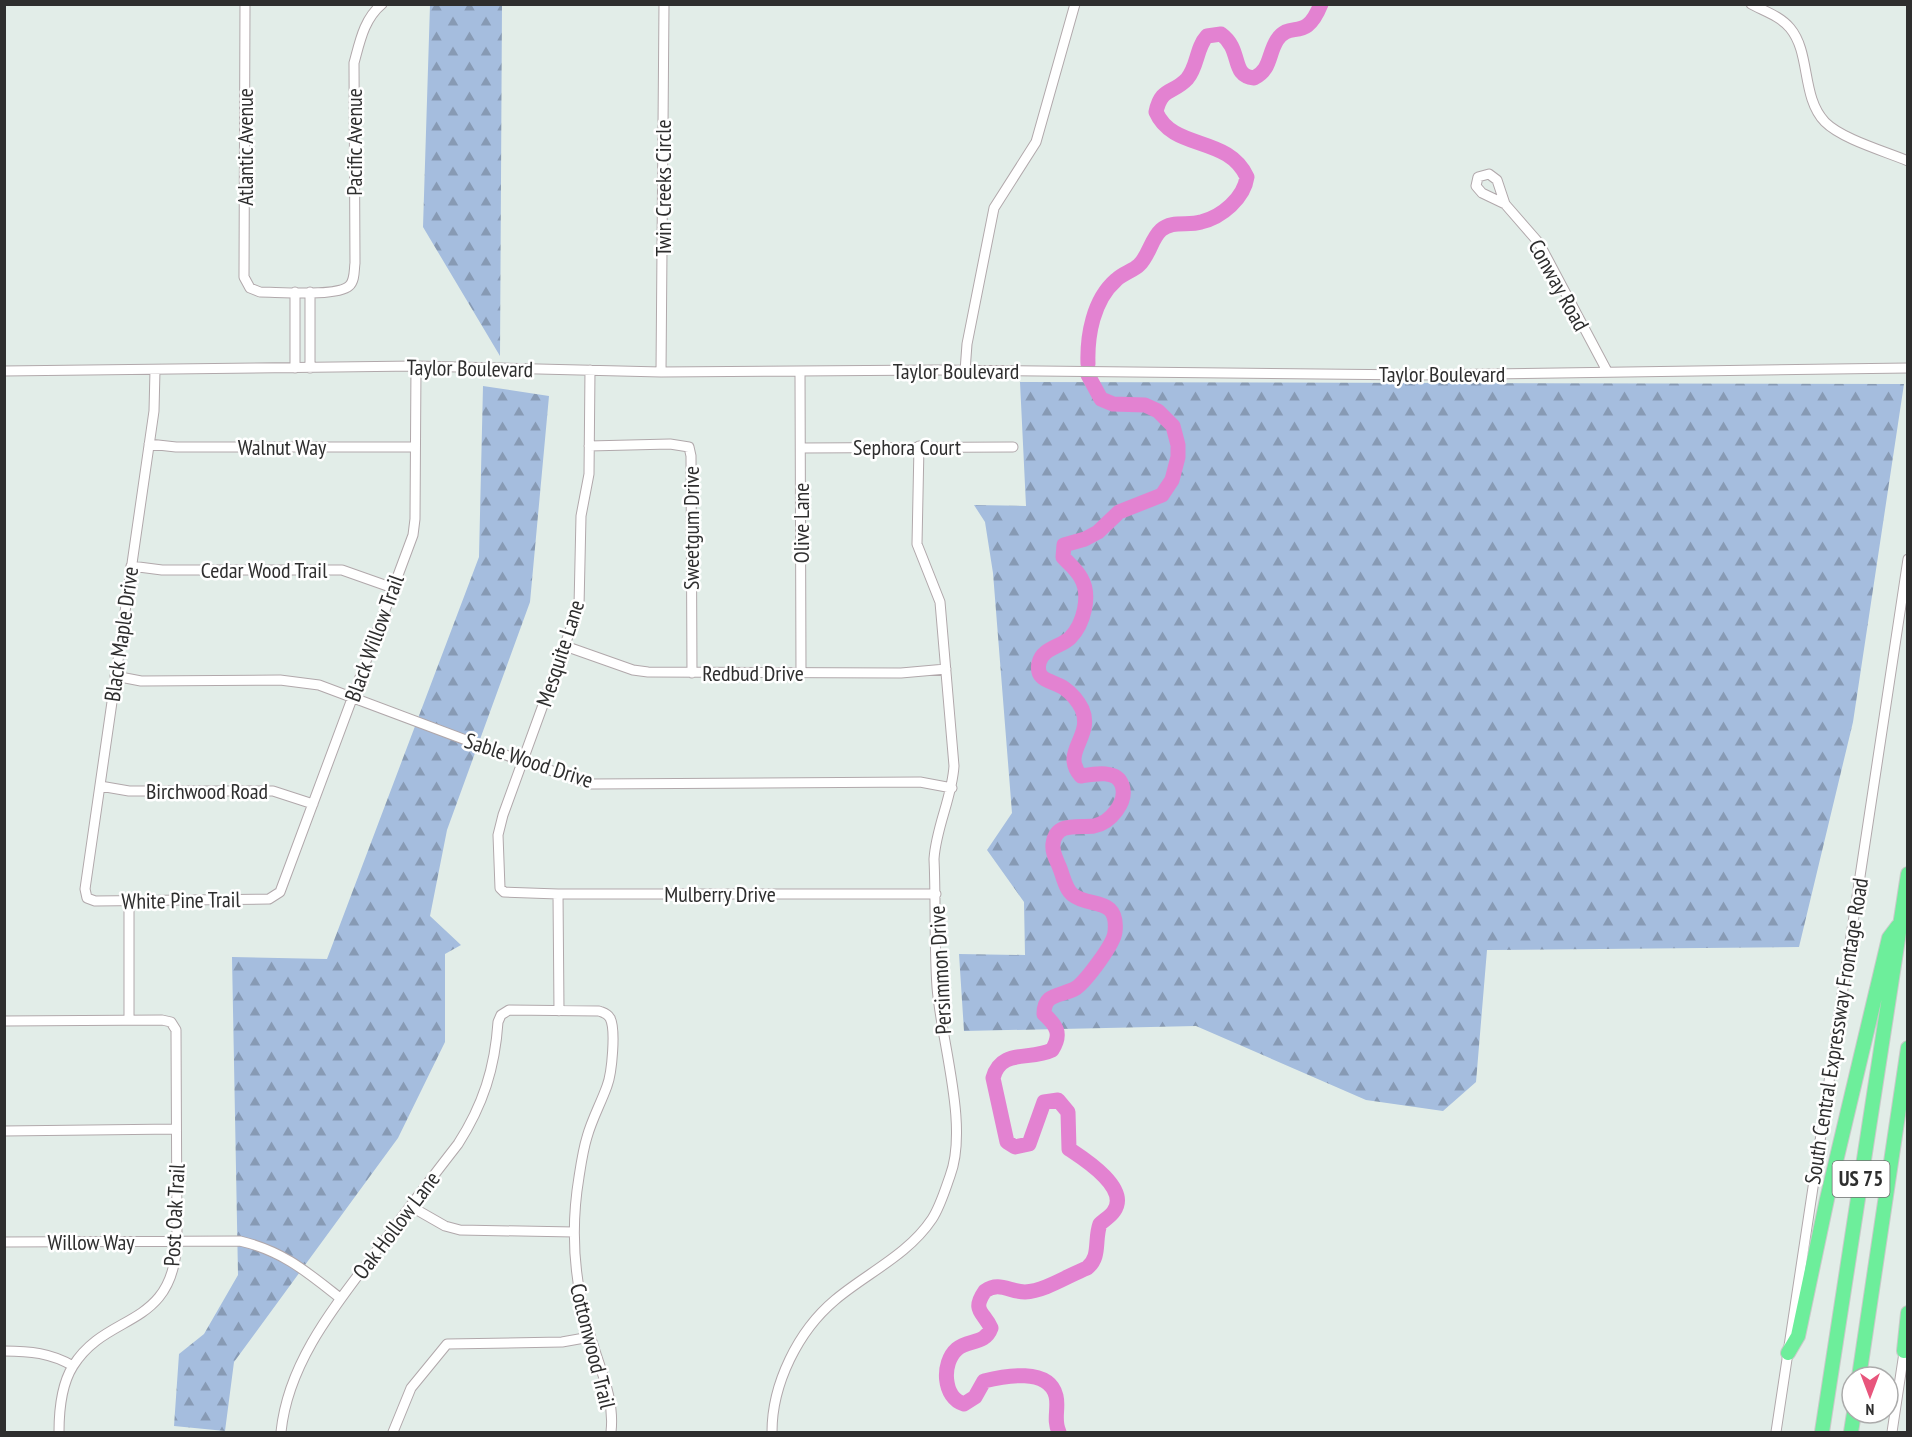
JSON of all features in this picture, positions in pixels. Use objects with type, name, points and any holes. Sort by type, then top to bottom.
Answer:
[{"type":"highway","name":"US 75","points":[[1822,1432],[1908,874]]},
{"type":"highway","points":[[1788,1353],[1798,1336],[1827,1199],[1888,938],[1900,925]]},
{"type":"highway","name":"US 75","points":[[1861,1365],[1908,1048]]},
{"type":"highway","points":[[1904,1351],[1908,1312]]},
{"type":"street","name":"Atlantic Avenue","points":[[245,4],[244,277],[250,288],[260,292],[295,292]]},
{"type":"street","name":"Pacific Avenue","points":[[310,292],[337,292],[349,286],[353,280],[355,263],[354,63],[372,8],[382,4]]},
{"type":"street","name":"Twin Creeks Circle","points":[[661,372],[664,4]]},
{"type":"street","points":[[965,371],[967,344],[994,208],[1036,141],[1075,4]]},
{"type":"street","points":[[1751,4],[1780,19],[1790,28],[1797,40],[1814,104],[1826,122],[1845,134],[1908,161]]},
{"type":"street","name":"Conway Road","points":[[1505,204],[1539,243],[1606,371]]},
{"type":"street","points":[[295,368],[295,292],[310,292],[310,368]]},
{"type":"street","name":"Taylor Boulevard","points":[[4,371],[416,366],[661,372],[965,371],[1418,375],[1908,368]]},
{"type":"street","name":"Black Willow Trail","points":[[275,897],[280,892],[413,535],[416,366]]},
{"type":"street","name":"Black Maple Drive","points":[[87,898],[85,890],[154,411],[155,370]]},
{"type":"street","name":"Mesquite Lane","points":[[504,892],[498,882],[498,835],[522,761],[579,606],[581,516],[589,474],[590,370]]},
{"type":"street","name":"Olive Lane","points":[[800,373],[801,674]]},
{"type":"street","name":"Walnut Way","points":[[149,444],[176,447],[416,447]]},
{"type":"street","name":"Sweetgum Drive","points":[[589,446],[670,444],[689,447],[691,456],[692,673]]},
{"type":"street","name":"Persimmon Drive","points":[[772,1432],[779,1386],[789,1360],[804,1336],[834,1301],[908,1247],[933,1218],[951,1173],[956,1146],[956,1120],[937,988],[935,844],[952,788],[954,766],[940,602],[917,544],[919,446]]},
{"type":"street","name":"Sephora Court","points":[[801,448],[1013,447]]},
{"type":"street","name":"South Central Expressway Frontage Road","points":[[1776,1432],[1908,560]]},
{"type":"street","name":"Cedar Wood Trail","points":[[131,566],[162,570],[342,570],[393,588]]},
{"type":"street","name":"Redbud Drive","points":[[565,646],[633,670],[801,674],[901,673],[946,669]]},
{"type":"street","name":"Sable Wood Drive","points":[[116,676],[141,681],[300,681],[592,784],[920,782],[952,788]]},
{"type":"street","name":"Birchwood Road","points":[[100,786],[129,791],[273,790],[313,804]]},
{"type":"street","name":"Mulberry Drive","points":[[504,892],[936,894]]},
{"type":"street","points":[[558,894],[559,1011]]},
{"type":"street","name":"White Pine Trail","points":[[87,898],[94,901],[129,901],[275,897]]},
{"type":"street","points":[[4,1021],[129,1020],[129,901]]},
{"type":"street","name":"Oak Hollow Lane","points":[[281,1432],[287,1400],[309,1346],[340,1299],[458,1144],[474,1119],[492,1071],[501,1015],[509,1010],[559,1011]]},
{"type":"street","name":"Cottonwood Trail","points":[[559,1011],[607,1014],[612,1020],[612,1063],[608,1084],[587,1138],[575,1204],[574,1232],[576,1272],[591,1337],[609,1398],[611,1432]]},
{"type":"street","name":"Post Oak Trail","points":[[59,1432],[63,1391],[73,1366],[89,1347],[146,1311],[162,1293],[172,1275],[177,1241],[176,1030],[171,1022],[129,1020]]},
{"type":"street","points":[[4,1131],[176,1129]]},
{"type":"street","points":[[410,1206],[445,1226],[460,1230],[574,1232]]},
{"type":"street","name":"Willow Way","points":[[4,1242],[240,1241],[266,1247],[294,1262],[340,1299]]},
{"type":"street","points":[[1892,1432],[1908,1330]]},
{"type":"street","points":[[393,1432],[411,1388],[447,1344],[562,1342],[591,1337]]},
{"type":"street","points":[[4,1351],[41,1353],[58,1357],[73,1366]]},
{"type":"green space","points":[[430,5],[502,5],[500,356],[423,227]]},
{"type":"green space","points":[[1020,382],[1904,384],[1853,722],[1799,947],[1487,950],[1476,1082],[1443,1111],[1366,1100],[1196,1026],[964,1031],[959,954],[1025,955],[1024,902],[987,850],[1012,813],[993,573],[985,522],[974,505],[1026,506]]},
{"type":"green space","points":[[483,386],[549,396],[530,602],[447,830],[430,916],[461,945],[445,954],[445,1042],[398,1138],[234,1362],[225,1431],[174,1426],[179,1354],[204,1334],[238,1275],[232,957],[327,959],[479,557]]},
{"type":"waterway","points":[[1088,364],[1090,330],[1097,308],[1108,288],[1137,267],[1161,230],[1170,225],[1196,223],[1217,216],[1231,206],[1245,185],[1247,177],[1238,164],[1227,155],[1187,139],[1164,124],[1156,112],[1161,98],[1182,84],[1191,74],[1207,36],[1221,34],[1232,47],[1242,73],[1254,78],[1260,75],[1264,71],[1274,45],[1282,34],[1309,24],[1321,4]]},
{"type":"waterway","points":[[1059,1432],[1056,1423],[1056,1396],[1052,1387],[1045,1381],[1025,1376],[984,1381],[975,1397],[964,1404],[957,1400],[948,1388],[947,1371],[948,1363],[957,1349],[985,1337],[991,1328],[979,1307],[985,1291],[995,1287],[1020,1292],[1033,1291],[1087,1268],[1096,1253],[1100,1224],[1113,1213],[1117,1202],[1116,1193],[1103,1175],[1069,1149],[1068,1112],[1058,1100],[1044,1102],[1029,1144],[1015,1147],[1007,1142],[993,1078],[1002,1063],[1009,1059],[1052,1050],[1057,1039],[1057,1030],[1044,1014],[1047,1002],[1050,998],[1070,991],[1081,984],[1105,953],[1115,932],[1115,921],[1108,908],[1080,899],[1070,892],[1054,855],[1053,844],[1055,837],[1063,829],[1094,826],[1106,821],[1120,805],[1122,785],[1119,780],[1110,775],[1081,776],[1074,759],[1084,728],[1085,719],[1082,709],[1067,690],[1046,680],[1038,669],[1044,654],[1066,641],[1075,632],[1085,609],[1084,585],[1077,572],[1063,557],[1064,545],[1085,539],[1098,532],[1119,512],[1162,495],[1172,480],[1178,457],[1178,445],[1173,426],[1158,411],[1145,405],[1113,404],[1101,399],[1088,375]]}]
